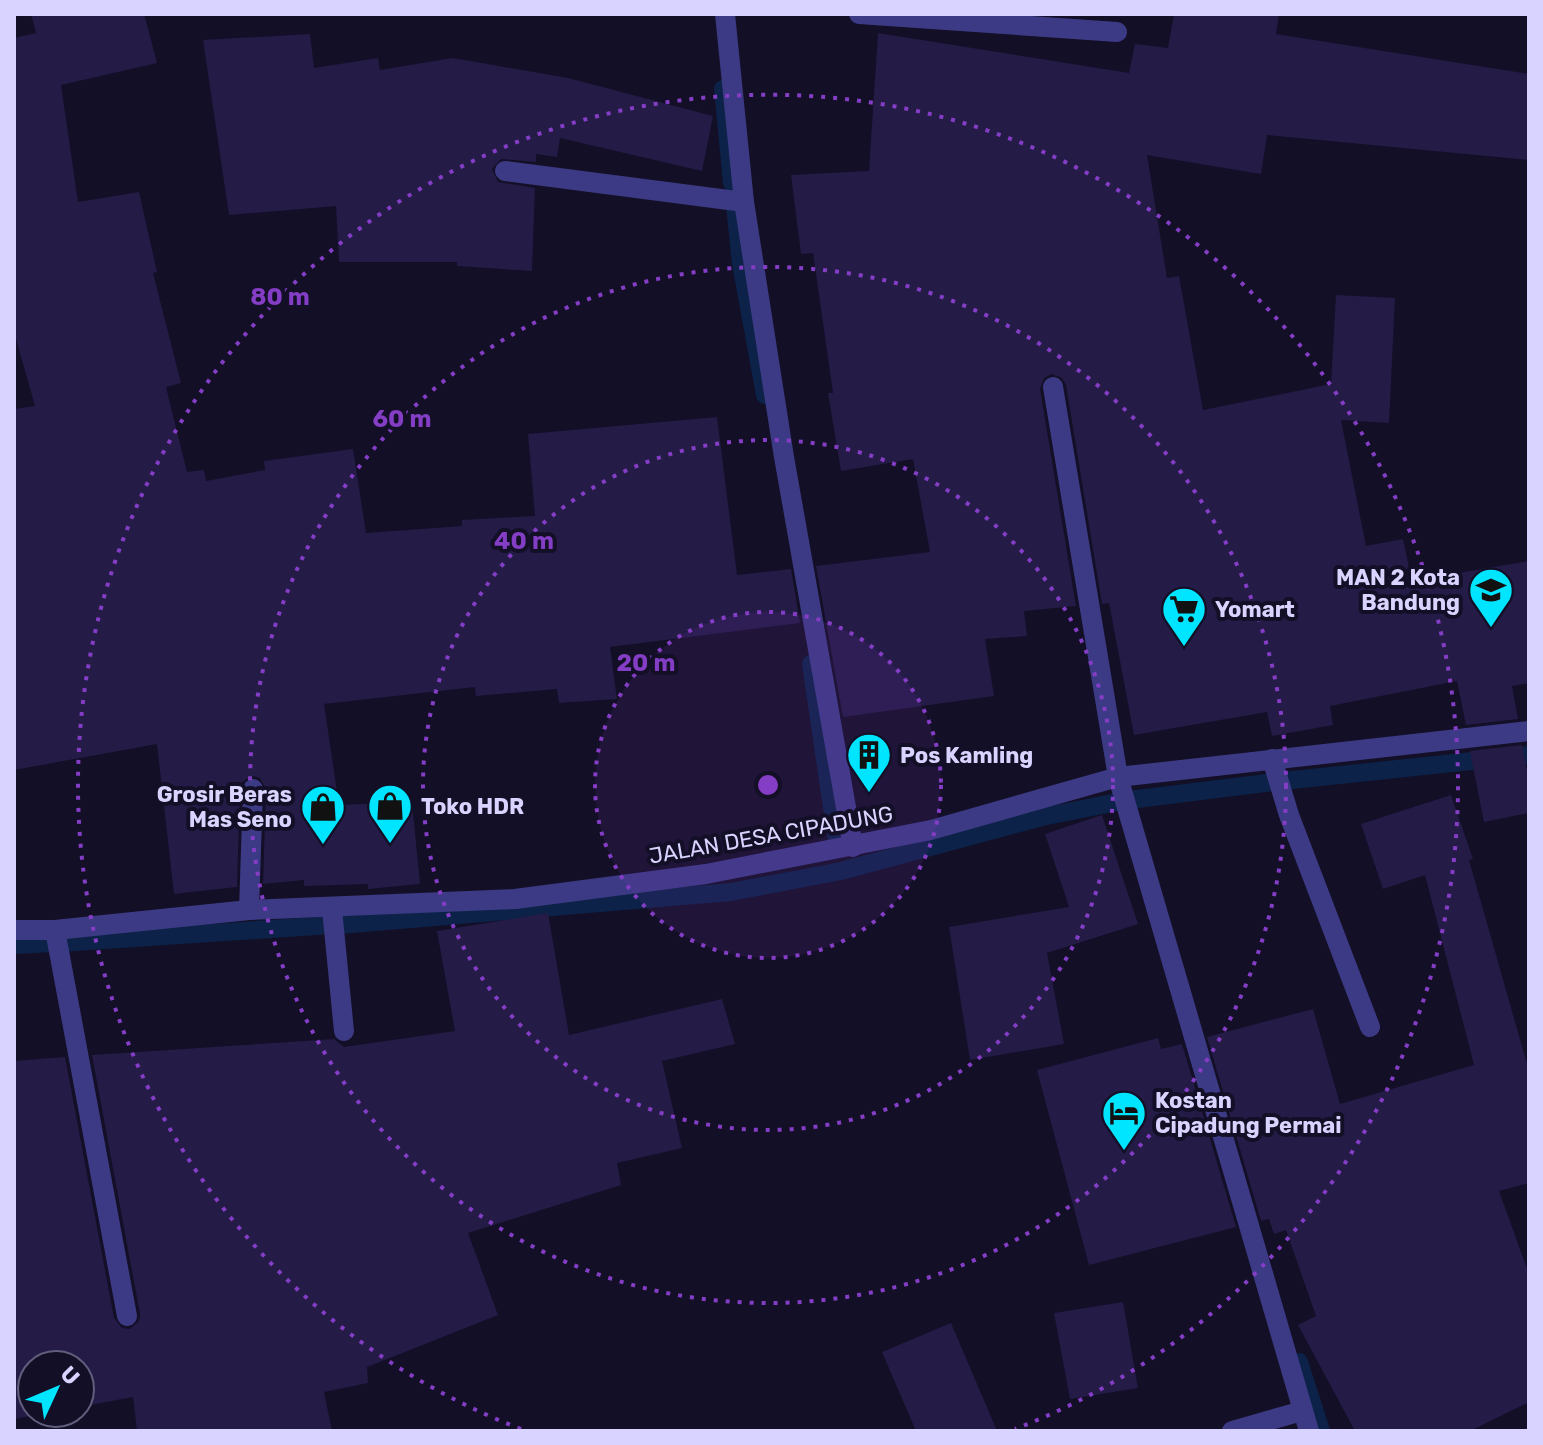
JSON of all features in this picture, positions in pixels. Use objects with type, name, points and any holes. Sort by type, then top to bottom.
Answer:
[{"type":"street","points":[[725,14],[744,202],[784,457],[853,847]]},
{"type":"street","points":[[859,14],[1117,32]]},
{"type":"street","points":[[505,171],[744,202]]},
{"type":"street","points":[[1053,387],[1118,777],[1242,1191],[1309,1431]]},
{"type":"street","name":"JALAN DESA CIPADUNG","points":[[14,930],[55,930],[249,910],[332,909],[515,899],[706,874],[931,830],[1118,777],[1529,731]]},
{"type":"street","points":[[1272,759],[1289,815],[1370,1027]]},
{"type":"street","points":[[249,910],[253,789]]},
{"type":"street","points":[[332,909],[344,1031]]},
{"type":"street","points":[[55,930],[127,1316]]},
{"type":"street","points":[[1232,1431],[1302,1411]]},
{"type":"building","points":[[31,14],[144,14],[157,63],[61,85],[78,202],[139,192],[157,272],[153,273],[181,383],[166,387],[187,472],[204,470],[206,481],[265,470],[264,461],[353,449],[366,533],[462,526],[462,520],[535,516],[528,434],[717,417],[737,575],[791,569],[800,623],[610,647],[617,699],[559,703],[557,689],[476,696],[475,687],[324,704],[339,805],[412,802],[420,884],[368,889],[368,884],[304,886],[304,880],[263,884],[266,789],[260,778],[253,776],[242,782],[240,789],[237,887],[174,894],[157,744],[14,770],[14,409],[35,406],[14,332],[14,38],[36,33]]},
{"type":"building","points":[[1174,14],[1279,14],[1276,34],[1529,74],[1529,160],[1267,135],[1261,174],[1147,155],[1167,278],[1179,276],[1203,410],[1331,384],[1336,295],[1395,298],[1389,423],[1341,420],[1366,546],[1403,539],[1412,581],[1529,561],[1529,683],[1512,686],[1518,719],[1466,725],[1457,681],[1330,706],[1333,725],[1272,736],[1267,712],[1134,735],[1109,603],[1102,604],[1066,385],[1062,378],[1052,374],[1044,378],[1040,389],[1076,606],[1024,611],[1027,636],[985,639],[994,696],[843,717],[816,566],[930,552],[913,459],[841,471],[828,393],[833,393],[813,253],[801,254],[791,175],[869,171],[878,33],[1129,73],[1135,44],[1168,48]]},
{"type":"building","points":[[310,34],[314,68],[378,58],[380,70],[453,58],[568,78],[713,116],[702,171],[560,138],[557,157],[536,154],[536,162],[501,159],[492,169],[498,182],[535,188],[532,271],[457,266],[457,262],[339,262],[336,206],[229,215],[203,40]]},
{"type":"building","points":[[1522,745],[1529,781],[1529,813],[1484,822],[1470,751]]},
{"type":"building","points":[[1451,795],[1473,859],[1469,860],[1529,1071],[1529,1183],[1499,1191],[1529,1274],[1529,1402],[1470,1431],[1355,1431],[1298,1325],[1316,1316],[1286,1230],[1274,1234],[1269,1219],[1261,1221],[1207,1037],[1313,1009],[1340,1104],[1474,1065],[1425,875],[1383,889],[1361,824]]},
{"type":"building","points":[[1102,815],[1138,924],[1047,953],[1064,1044],[970,1060],[949,927],[1069,907],[1045,834]]},
{"type":"building","points":[[548,913],[569,1035],[722,999],[735,1044],[662,1061],[682,1148],[617,1163],[621,1185],[468,1233],[498,1315],[367,1367],[368,1383],[324,1392],[332,1431],[137,1431],[133,1397],[96,1404],[96,1349],[16,1349],[14,1419],[14,1061],[65,1057],[114,1318],[122,1328],[130,1329],[139,1321],[140,1314],[92,1055],[334,1039],[344,1047],[455,1031],[437,931]]},
{"type":"building","name":"Kostan Cipadung Permai","points":[[1158,1038],[1161,1049],[1182,1044],[1236,1227],[1089,1265],[1037,1070]]},
{"type":"building","points":[[1123,1302],[1138,1388],[1070,1399],[1054,1313]]},
{"type":"building","points":[[951,1323],[997,1431],[916,1431],[882,1352]]},
{"type":"waterway","points":[[723,89],[732,183]]},
{"type":"waterway","points":[[735,205],[741,264],[765,395]]},
{"type":"waterway","points":[[811,664],[838,848]]},
{"type":"waterway","points":[[1283,781],[1529,755]]},
{"type":"waterway","points":[[1129,800],[1274,782]]},
{"type":"waterway","points":[[339,925],[731,892],[841,871],[1042,817],[1122,801]]},
{"type":"waterway","points":[[60,943],[331,925]]},
{"type":"waterway","points":[[14,945],[56,943]]},
{"type":"waterway","points":[[1299,1362],[1321,1431]]},
{"type":"place","name":"MAN 2 Kota Bandung","points":[[1491,629]]},
{"type":"place","name":"Yomart","points":[[1184,648]]},
{"type":"place","name":"Pos Kamling","points":[[869,794]]},
{"type":"place","name":"Toko HDR","points":[[390,845]]},
{"type":"place","name":"Grosir Beras Mas Seno","points":[[323,846]]},
{"type":"place","name":"Kostan Cipadung Permai","points":[[1124,1152]]}]
